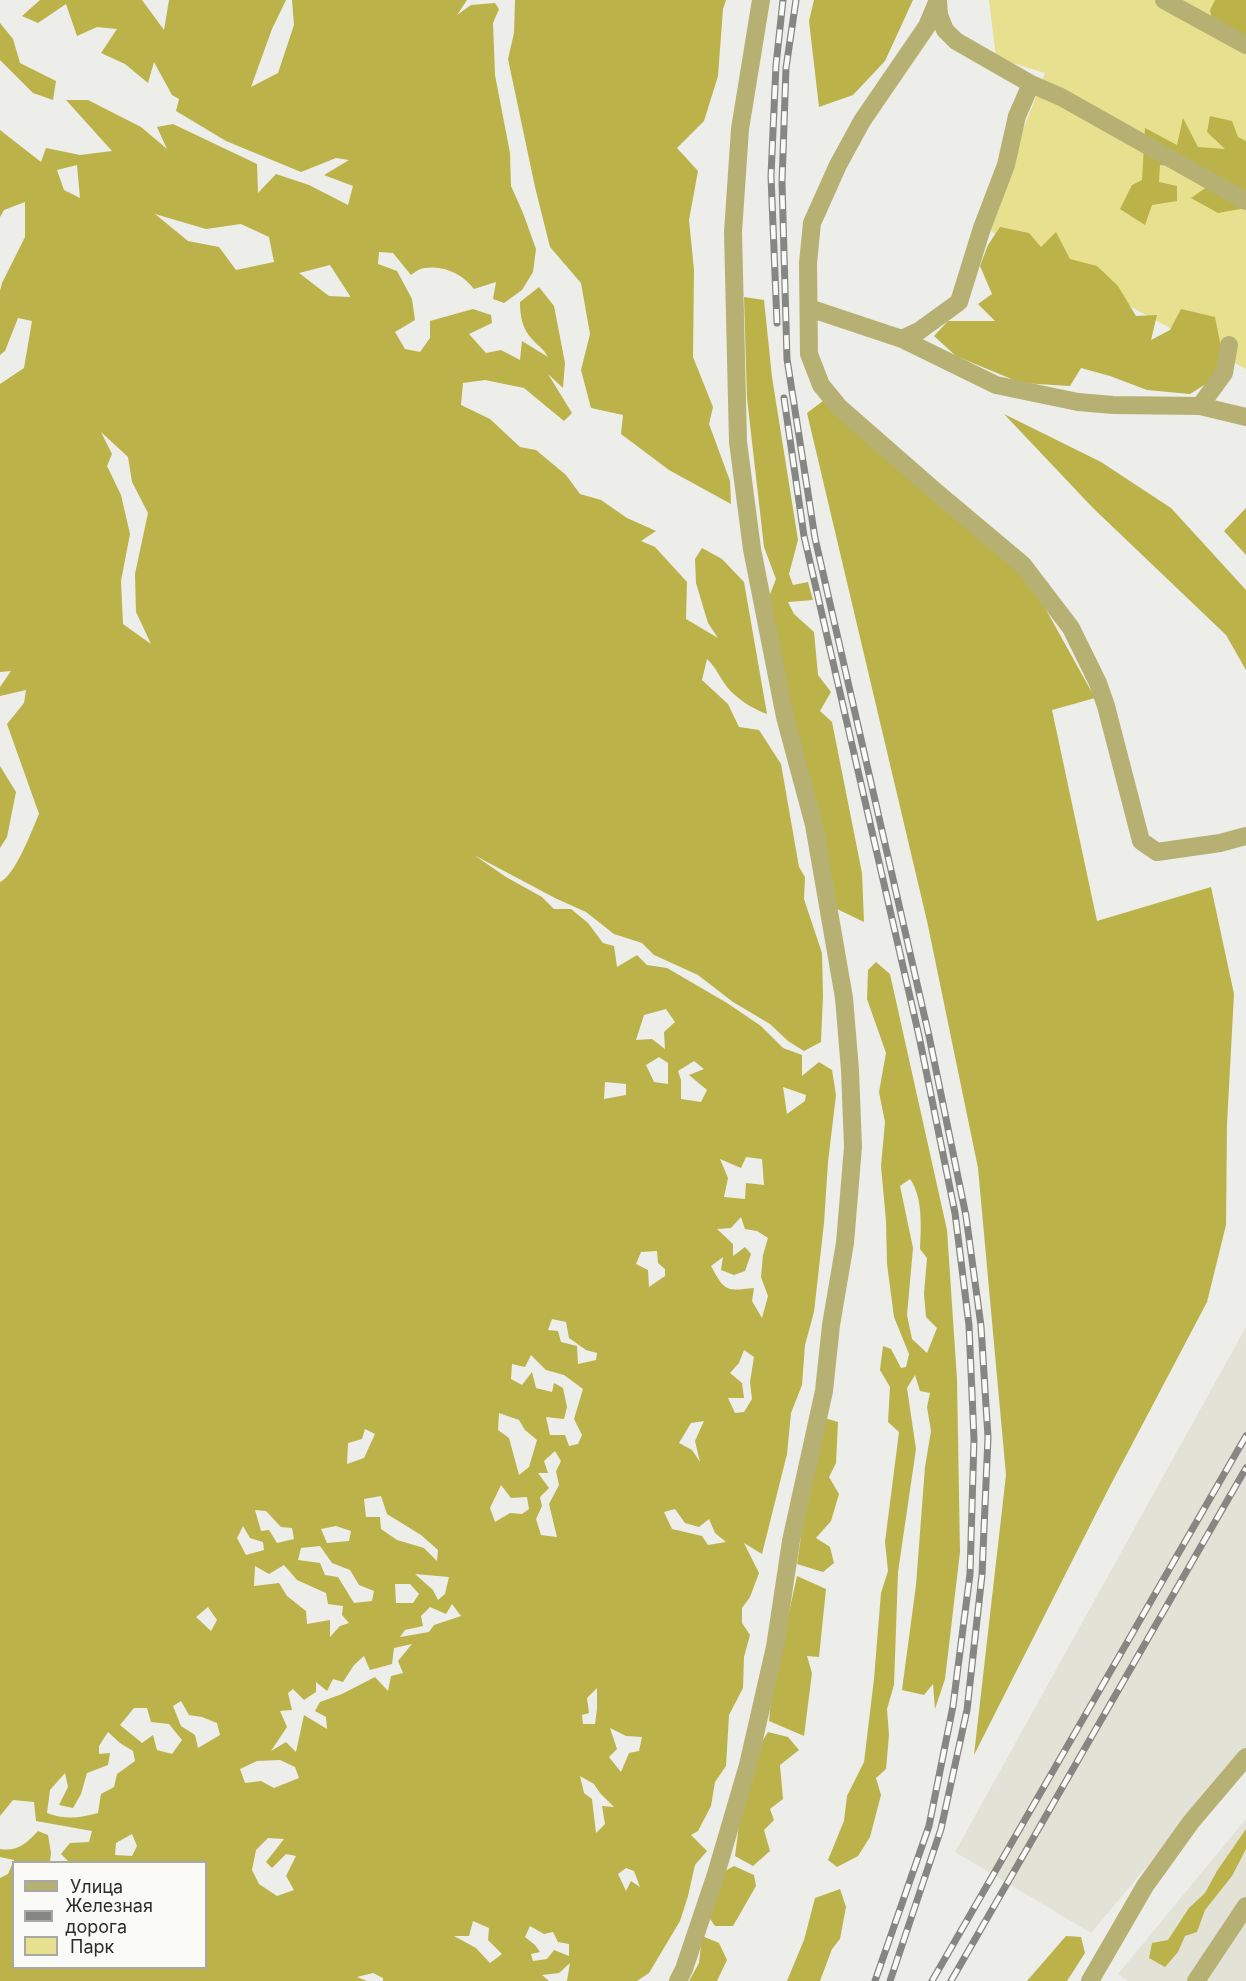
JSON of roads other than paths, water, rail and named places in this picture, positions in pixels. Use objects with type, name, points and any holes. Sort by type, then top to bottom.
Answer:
[{"type":"lane","points":[[678,1981],[716,1874],[748,1765],[775,1647],[791,1540],[824,1391],[831,1325],[845,1243],[853,1147],[844,998],[814,825],[786,717],[752,549],[738,442],[733,232],[740,129],[761,0]]},
{"type":"lane","points":[[938,0],[939,15],[945,30],[956,40],[1031,84],[1061,97],[1246,201]]},
{"type":"lane","points":[[938,0],[927,26],[858,129],[838,165],[812,224],[808,263],[809,354],[821,385],[839,407],[1023,565],[1071,628],[1101,691],[1141,841],[1157,852],[1220,843],[1246,836]]},
{"type":"lane","points":[[1164,0],[1246,45]]},
{"type":"lane","points":[[902,339],[919,331],[959,302],[982,228],[1006,165],[1017,116],[1031,84]]},
{"type":"lane","points":[[809,308],[902,339],[996,385],[1078,402],[1113,405],[1200,406],[1246,417]]},
{"type":"lane","points":[[1200,406],[1224,373],[1229,345]]},
{"type":"lane","points":[[1090,1981],[1145,1886],[1191,1822],[1246,1757]]},
{"type":"lane","points":[[1196,1981],[1246,1905]]},
{"type":"railway","points":[[777,323],[771,176],[776,65],[783,0]]},
{"type":"railway","points":[[796,0],[786,68],[782,182],[787,359],[815,538],[929,1036],[966,1216],[981,1326],[988,1437],[982,1575],[967,1710],[941,1829],[890,1981]]},
{"type":"railway","points":[[784,398],[804,536],[919,1036],[955,1213],[969,1325],[974,1439],[970,1574],[953,1706],[929,1826],[875,1981]]},
{"type":"railway","points":[[932,1981],[1246,1436]]},
{"type":"railway","points":[[951,1981],[1246,1468]]}]
